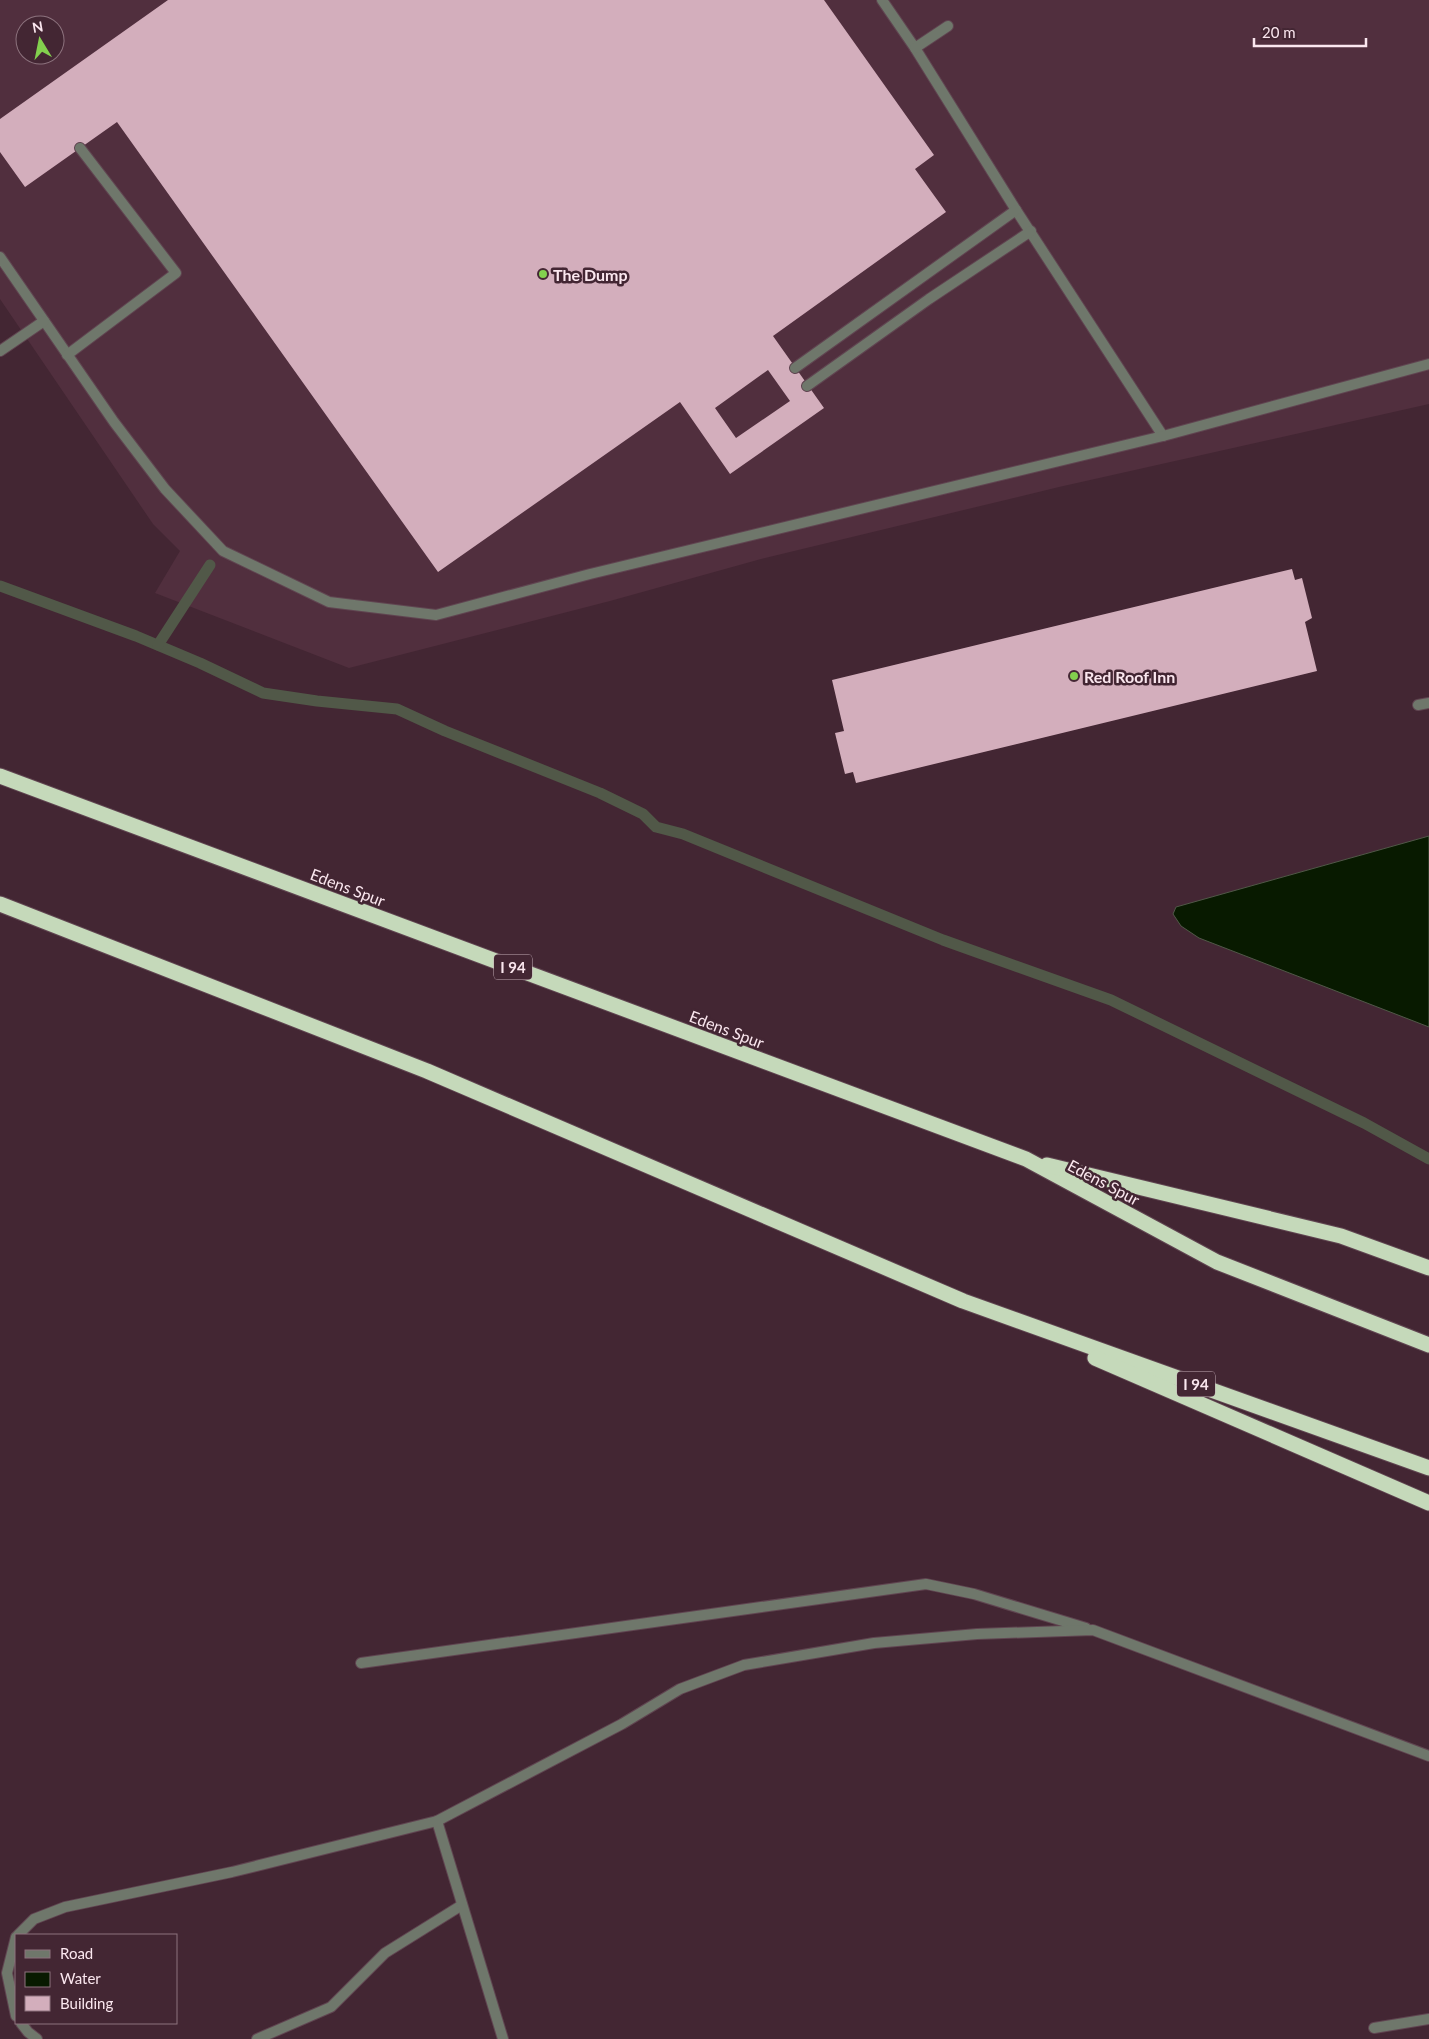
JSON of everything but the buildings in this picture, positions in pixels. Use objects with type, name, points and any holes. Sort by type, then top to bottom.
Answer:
[{"type":"highway","name":"Edens Spur","points":[[0,776],[1026,1159],[1217,1262],[1429,1345]]},
{"type":"highway","name":"I 94","points":[[0,904],[427,1071],[963,1301],[1429,1468]]},
{"type":"highway","points":[[1026,1159],[1341,1236],[1429,1268]]},
{"type":"highway","points":[[963,1301],[1429,1503]]},
{"type":"street","points":[[882,0],[915,48],[1016,210],[1163,436]]},
{"type":"street","points":[[915,48],[948,26]]},
{"type":"street","points":[[67,355],[176,273],[80,148]]},
{"type":"street","points":[[794,368],[1016,210]]},
{"type":"street","points":[[807,386],[929,299],[1031,231]]},
{"type":"street","points":[[0,257],[114,422],[165,489],[222,551],[329,602],[436,615],[590,574],[1163,436],[1429,364]]},
{"type":"street","points":[[0,351],[44,321]]},
{"type":"street","points":[[1418,705],[1429,703]]},
{"type":"street","points":[[361,1663],[926,1584],[974,1594],[1093,1630],[1429,1756]]},
{"type":"street","points":[[19,1934],[34,1919],[65,1907],[232,1872],[436,1821],[622,1724],[680,1689],[744,1665],[874,1643],[977,1634],[1093,1630]]},
{"type":"street","points":[[436,1821],[503,2039]]},
{"type":"street","points":[[257,2039],[331,2008],[384,1953],[462,1905]]},
{"type":"street","points":[[15,1943],[7,1973],[15,2011]]},
{"type":"street","points":[[1374,2028],[1429,2019]]},
{"type":"street","points":[[22,2024],[37,2039]]},
{"type":"shaded area","points":[[0,0],[1429,0],[1429,404],[1059,487],[761,559],[610,601],[349,668],[155,593],[180,551],[153,524],[0,299]]},
{"type":"water","points":[[1429,836],[1429,1027],[1199,938],[1181,926],[1173,914],[1176,907]]},
{"type":"waterway","points":[[158,645],[210,565]]},
{"type":"waterway","points":[[0,586],[136,636],[200,663],[263,693],[317,701],[397,709],[445,731],[600,793],[643,814],[656,827],[683,834],[943,940],[1111,1000],[1364,1123],[1429,1159]]},
{"type":"place","name":"The Dump","points":[[543,274]]},
{"type":"place","name":"Red Roof Inn","points":[[1074,676]]}]
